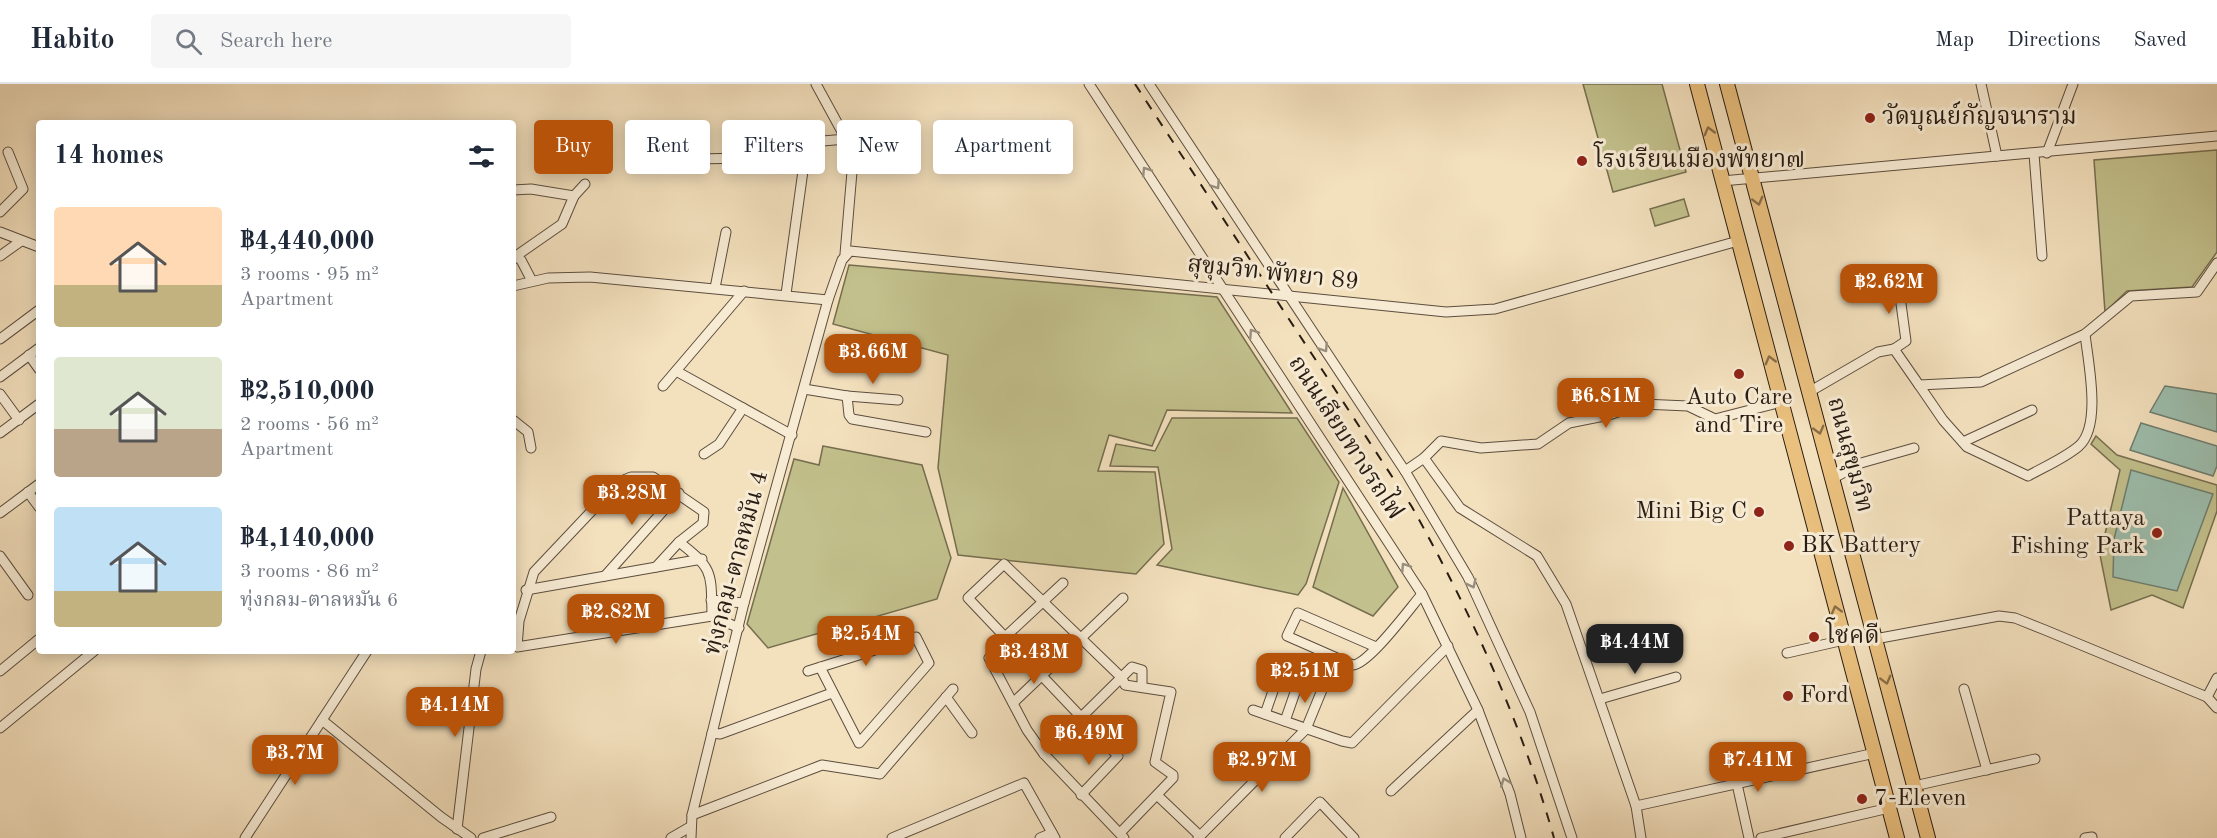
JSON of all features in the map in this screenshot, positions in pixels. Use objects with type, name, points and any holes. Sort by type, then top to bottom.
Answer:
[{"type":"highway","points":[[1697,84],[1897,838]]},
{"type":"highway","name":"ถนนสุขุมวิท","points":[[1727,84],[1928,838]]},
{"type":"street","points":[[816,84],[837,122]]},
{"type":"street","name":"ถนนเลียบทางรถไฟ","points":[[1089,84],[1422,594],[1478,710],[1510,795],[1521,838]]},
{"type":"street","name":"ถนนเลียบทางรถไฟ","points":[[1149,84],[1405,471],[1468,577],[1530,712],[1572,838]]},
{"type":"street","points":[[1981,84],[1997,156]]},
{"type":"street","points":[[2047,153],[2073,84]]},
{"type":"street","points":[[1722,181],[2217,136]]},
{"type":"street","points":[[0,212],[23,189],[8,152]]},
{"type":"street","points":[[2034,154],[2042,256]]},
{"type":"street","points":[[786,294],[801,174]]},
{"type":"street","points":[[516,285],[532,281],[590,277],[786,294],[828,300],[845,254],[854,174]]},
{"type":"street","points":[[516,254],[562,224],[574,196],[585,184]]},
{"type":"street","points":[[516,190],[531,189],[574,196]]},
{"type":"street","points":[[716,288],[726,231]]},
{"type":"street","points":[[0,232],[36,246]]},
{"type":"street","points":[[0,256],[21,241]]},
{"type":"street","name":"สุขุมวิท พัทยา 89","points":[[845,254],[858,250],[1446,312],[1495,309],[1738,241]]},
{"type":"street","points":[[516,256],[521,260],[532,281]]},
{"type":"street","points":[[1919,385],[1981,382],[2085,334],[2131,296],[2197,292],[2217,263]]},
{"type":"street","points":[[1809,392],[1878,352],[1894,349],[1906,341],[1899,289]]},
{"type":"street","points":[[663,386],[744,291]]},
{"type":"street","name":"ทุ่งกลม-ตาลหมัน 4","points":[[691,838],[692,815],[744,603],[828,300]]},
{"type":"street","points":[[0,339],[36,312]]},
{"type":"street","points":[[1894,349],[1943,420],[1967,447],[2028,477],[2079,446],[2086,437],[2093,416],[2085,334]]},
{"type":"street","points":[[0,377],[36,350]]},
{"type":"street","points":[[28,355],[36,365]]},
{"type":"street","points":[[676,371],[792,435]]},
{"type":"street","points":[[804,389],[847,396],[898,400]]},
{"type":"street","points":[[0,394],[19,420]]},
{"type":"street","points":[[847,396],[849,415],[852,419],[926,432]]},
{"type":"street","points":[[1405,471],[1424,458],[1440,441],[1481,448],[1538,444],[1569,423],[1610,415],[1642,404],[1688,406],[1715,419],[1781,402]]},
{"type":"street","points":[[0,433],[36,406]]},
{"type":"street","points":[[704,454],[719,444],[743,408]]},
{"type":"street","points":[[1962,442],[2032,410]]},
{"type":"street","points":[[516,422],[528,432],[531,448]]},
{"type":"street","points":[[1832,479],[1861,463],[1914,448]]},
{"type":"street","points":[[1424,458],[1460,508],[1537,556],[1566,604],[1636,806],[1641,838]]},
{"type":"street","points":[[656,567],[679,542],[703,523],[704,512],[653,477],[631,477],[619,482],[534,572],[526,590],[519,621],[517,647],[712,616],[739,628]]},
{"type":"street","points":[[0,513],[36,486]]},
{"type":"street","points":[[28,492],[36,503]]},
{"type":"street","points":[[605,576],[679,493]]},
{"type":"street","points":[[679,542],[702,559],[709,569],[712,616]]},
{"type":"street","points":[[0,556],[28,595]]},
{"type":"street","points":[[526,590],[702,559]]},
{"type":"street","points":[[1063,583],[1043,599],[1004,638],[989,658],[1044,754],[1081,795],[1122,836],[1173,778],[1173,775],[1155,762],[1171,692],[1125,685],[1122,678],[1043,599],[1004,564],[968,598],[1004,638],[1044,676],[1118,756],[1081,795]]},
{"type":"street","points":[[1376,647],[1299,613],[1287,636],[1353,665],[1359,664],[1376,647],[1422,594]]},
{"type":"street","points":[[1013,703],[1083,639],[1123,598]]},
{"type":"street","points":[[711,600],[744,603]]},
{"type":"street","points":[[1875,639],[1978,618],[1999,616],[2014,618],[2207,697],[2217,708]]},
{"type":"street","points":[[808,671],[820,667],[916,637],[929,663],[859,743],[820,667]]},
{"type":"street","points":[[1787,653],[1845,640]]},
{"type":"street","points":[[0,671],[36,641]]},
{"type":"street","points":[[1253,710],[1352,742],[1448,646]]},
{"type":"street","points":[[0,727],[90,654]]},
{"type":"street","points":[[246,838],[365,654]]},
{"type":"street","points":[[457,830],[476,669],[480,654]]},
{"type":"street","points":[[1044,754],[1132,667],[1142,670],[1142,686]]},
{"type":"street","points":[[1158,796],[1199,837],[1306,729],[1324,685],[1280,671],[1265,714]]},
{"type":"street","points":[[1600,699],[1676,677]]},
{"type":"street","points":[[1285,721],[1300,678]]},
{"type":"street","points":[[2207,697],[2217,678]]},
{"type":"street","points":[[1964,689],[1987,770]]},
{"type":"street","points":[[712,733],[720,734],[832,693]]},
{"type":"street","points":[[692,815],[822,765],[880,774],[916,739],[949,693],[972,733]]},
{"type":"street","points":[[2207,697],[2217,696]]},
{"type":"street","points":[[1391,790],[1478,710]]},
{"type":"street","points":[[322,720],[457,830],[471,838]]},
{"type":"street","points":[[1636,806],[1875,753]]},
{"type":"street","points":[[1914,786],[2035,759]]},
{"type":"street","points":[[892,838],[1024,783],[1053,836],[1040,838]]},
{"type":"street","points":[[1737,784],[1749,838]]},
{"type":"street","points":[[1285,838],[1320,802],[1354,838]]},
{"type":"street","points":[[1761,838],[1889,808]]},
{"type":"street","points":[[483,838],[551,817]]},
{"type":"street","points":[[671,838],[690,826]]},
{"type":"shaded area","points":[[1583,84],[1662,84],[1686,172],[1613,192]]},
{"type":"shaded area","points":[[2217,150],[2217,252],[2192,287],[2127,291],[2105,312],[2094,160]]},
{"type":"shaded area","points":[[1684,199],[1689,216],[1655,226],[1650,209]]},
{"type":"shaded area","points":[[849,265],[1217,297],[1292,413],[1167,410],[1152,446],[1109,435],[1098,471],[1155,472],[1164,544],[1136,574],[958,555],[938,468],[948,355],[833,324]]},
{"type":"shaded area","points":[[2165,386],[2217,394],[2217,432],[2150,412]]},
{"type":"shaded area","points":[[1172,418],[1297,418],[1339,482],[1306,584],[1298,595],[1157,565],[1172,549],[1158,467],[1110,466],[1116,444],[1155,451]]},
{"type":"shaded area","points":[[2141,423],[2217,446],[2217,466],[2213,476],[2130,450]]},
{"type":"shaded area","name":"Pattaya Fishing Park","points":[[2096,436],[2117,455],[2217,485],[2217,511],[2183,608],[2152,595],[2111,610],[2100,555],[2120,470],[2091,444]]},
{"type":"shaded area","points":[[823,446],[922,465],[951,558],[937,599],[768,648],[747,624],[794,459],[819,465]]},
{"type":"shaded area","name":"Pattaya Fishing Park","points":[[2131,470],[2213,494],[2177,591],[2113,577],[2114,539]]},
{"type":"shaded area","points":[[1343,488],[1398,587],[1373,616],[1313,587]]},
{"type":"railway","points":[[1135,84],[1412,507],[1493,668],[1526,752],[1554,838]]},
{"type":"place","name":"วัดบุณย์กัญจนาราม","points":[[1870,118]]},
{"type":"place","name":"โรงเรียนเมืองพัทยา๗","points":[[1582,161]]},
{"type":"place","name":"Auto Care and Tire","points":[[1739,374]]},
{"type":"place","name":"Mini Big C","points":[[1759,512]]},
{"type":"place","name":"Pattaya Fishing Park","points":[[2157,533]]},
{"type":"place","name":"BK Battery","points":[[1789,546]]},
{"type":"place","name":"โชคดี","points":[[1814,637]]},
{"type":"place","name":"Ford","points":[[1788,696]]},
{"type":"place","name":"7-Eleven","points":[[1862,799]]}]
